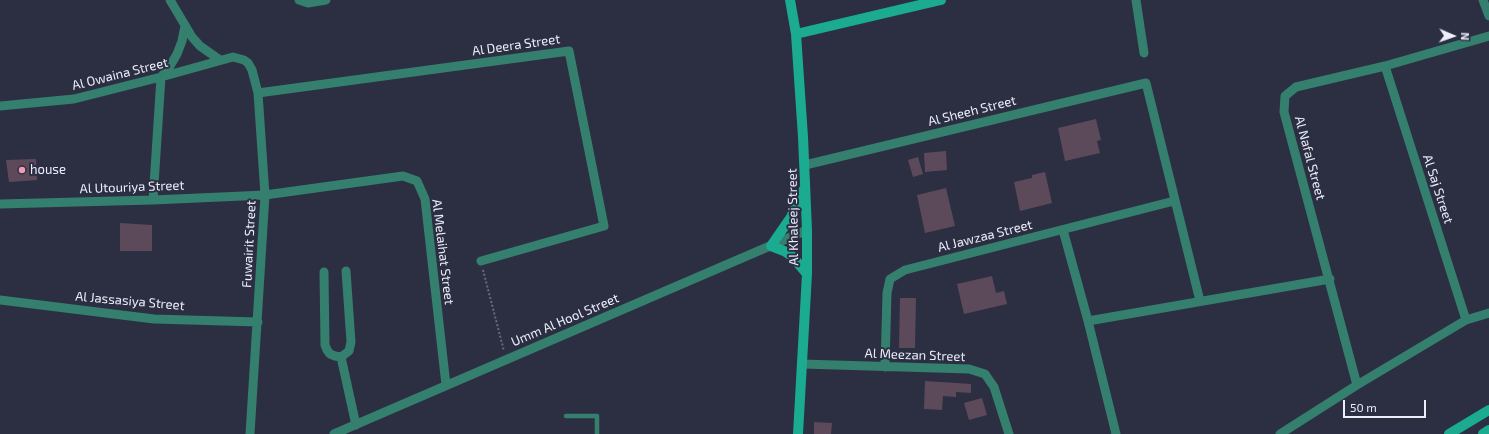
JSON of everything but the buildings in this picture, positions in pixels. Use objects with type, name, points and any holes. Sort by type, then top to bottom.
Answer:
[{"type":"street","points":[[170,0],[185,26],[200,46],[220,60]]},
{"type":"street","points":[[303,1],[326,0]]},
{"type":"street","name":"Al Khaleej Street","points":[[790,0],[796,34],[805,165],[807,230],[807,274],[798,434]]},
{"type":"street","points":[[796,34],[941,0]]},
{"type":"street","points":[[1136,0],[1144,53]]},
{"type":"street","points":[[1484,0],[1489,16]]},
{"type":"street","points":[[153,200],[161,77],[177,54],[182,41],[185,26]]},
{"type":"street","name":"Al Nafal Street","points":[[1357,385],[1330,279],[1284,112],[1285,96],[1296,88],[1385,66],[1489,36]]},
{"type":"street","name":"Al Deera Street","points":[[258,93],[568,51],[604,226],[481,261]]},
{"type":"street","name":"Al Owaina Street","points":[[0,106],[74,99],[233,57],[244,60]]},
{"type":"street","name":"Fuwairit Street","points":[[244,60],[252,70],[258,93],[265,195],[250,434]]},
{"type":"street","name":"Al Saj Street","points":[[1385,66],[1466,320]]},
{"type":"street","name":"Al Sheeh Street","points":[[805,165],[1146,83],[1174,201]]},
{"type":"street","name":"Al Melaihat Street","points":[[265,195],[403,176],[416,181],[425,199],[446,385]]},
{"type":"street","points":[[805,185],[791,217],[771,246],[792,256],[807,274]]},
{"type":"street","name":"Al Utouriya Street","points":[[0,204],[265,195]]},
{"type":"street","points":[[1174,201],[1200,301]]},
{"type":"street","name":"Al Jawzaa Street","points":[[885,367],[887,293],[890,279],[905,270],[1174,201]]},
{"type":"street","name":"Umm Al Hool Street","points":[[334,434],[807,230]]},
{"type":"street","points":[[1063,230],[1088,321],[1116,434]]},
{"type":"street","points":[[324,272],[325,345],[330,354],[341,356],[348,351],[351,342],[346,271]]},
{"type":"street","points":[[1088,321],[1330,279]]},
{"type":"street","name":"Al Jassasiya Street","points":[[0,300],[154,319],[258,322]]},
{"type":"street","points":[[1280,434],[1357,385],[1466,320],[1489,314]]},
{"type":"street","points":[[341,356],[356,425]]},
{"type":"street","name":"Al Meezan Street","points":[[802,364],[969,369],[985,374],[994,387],[1009,434]]},
{"type":"street","points":[[1449,434],[1489,410]]},
{"type":"street","points":[[1483,434],[1489,430]]},
{"type":"lane","points":[[566,416],[597,416],[597,434]]},
{"type":"path","points":[[481,261],[506,359]]},
{"type":"place","name":"house","points":[[22,170]]}]
